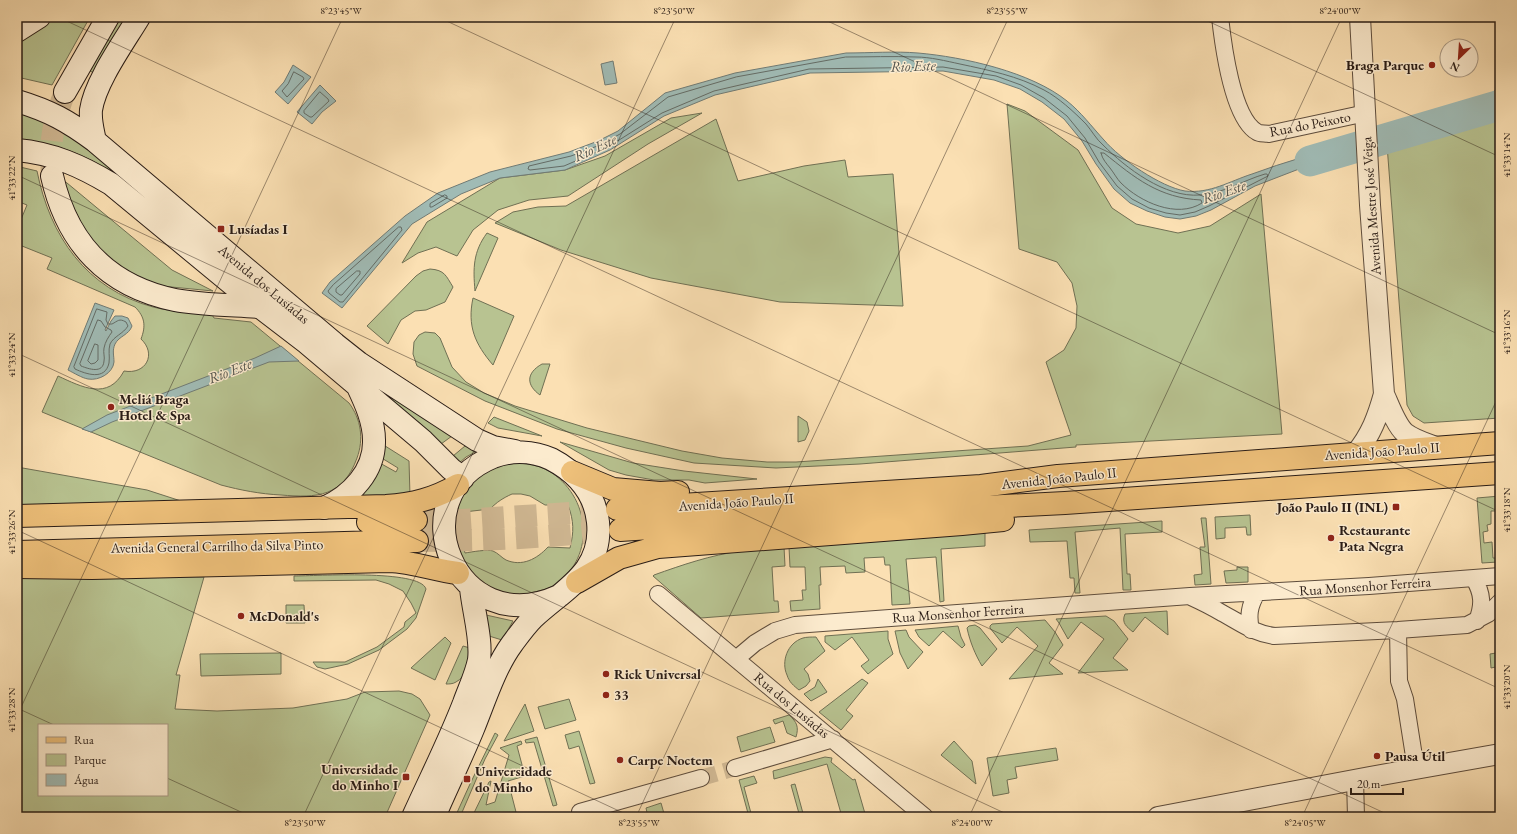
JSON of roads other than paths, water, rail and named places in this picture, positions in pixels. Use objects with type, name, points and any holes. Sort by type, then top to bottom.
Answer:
[{"type":"main road","points":[[17,31],[39,17]]},
{"type":"main road","points":[[65,92],[108,17]]},
{"type":"main road","points":[[96,141],[91,125],[91,112],[94,99],[103,78],[139,17]]},
{"type":"main road","name":"Avenida dos Lusíadas","points":[[17,101],[60,117],[96,141],[360,363],[477,440],[493,447],[520,452]]},
{"type":"main road","name":"Avenida dos Lusíadas","points":[[17,150],[34,152],[69,162],[89,171],[110,184],[358,386],[460,481]]},
{"type":"main road","points":[[52,176],[57,197],[71,229],[87,251],[114,275],[143,290],[176,300],[260,307]]},
{"type":"main road","points":[[324,508],[335,503],[346,495],[361,480],[367,470],[374,450],[373,428],[366,404],[358,386]]},
{"type":"main road","name":"Avenida João Paulo II","points":[[1500,443],[1058,476],[981,486],[618,520],[906,511],[1065,503],[1500,473]]},
{"type":"main road","points":[[17,516],[403,505],[423,501],[441,495],[460,481],[471,470],[489,459],[499,455],[520,452],[541,454],[572,472],[613,489],[660,493],[904,476],[1020,470],[1058,476]]},
{"type":"main road","points":[[572,472],[590,494],[597,514],[598,524],[598,535],[593,556],[586,570],[577,582]]},
{"type":"main road","points":[[413,817],[458,718],[476,673],[479,660],[479,644],[473,609],[465,581],[448,552],[444,529],[447,506],[460,481]]},
{"type":"main road","points":[[434,817],[470,736],[492,681],[507,652],[531,620],[559,596],[577,582],[619,558],[658,547],[962,524],[1038,516],[1065,503]]},
{"type":"main road","name":"Avenida General Carrilho da Silva Pinto","points":[[17,530],[417,531],[17,552]]},
{"type":"main road","points":[[17,567],[92,568],[389,560],[420,564],[440,571],[465,581],[490,599],[508,605],[534,605],[559,596]]},
{"type":"street","name":"Rua do Peixoto","points":[[1220,17],[1225,54],[1234,92],[1248,125],[1258,132],[1269,134],[1366,119]]},
{"type":"street","name":"Avenida Mestre José Veiga","points":[[1356,453],[1364,443],[1376,421],[1384,394],[1371,213],[1366,119],[1364,21]]},
{"type":"street","name":"Avenida Mestre José Veiga","points":[[1384,394],[1404,432],[1418,441],[1436,447]]},
{"type":"street","name":"Rua Monsenhor Ferreira","points":[[736,659],[755,643],[775,631],[795,625],[1190,596],[1474,579],[1500,576]]},
{"type":"street","points":[[1474,579],[1482,599],[1481,609],[1477,621]]},
{"type":"street","points":[[1251,630],[1249,610],[1257,593]]},
{"type":"street","name":"Rua dos Lusíadas","points":[[658,594],[925,817]]},
{"type":"street","points":[[1190,596],[1251,630],[1274,636],[1453,627],[1467,625],[1488,614],[1500,602]]},
{"type":"street","points":[[1398,630],[1399,681],[1405,699],[1416,769]]},
{"type":"street","points":[[735,768],[833,739]]},
{"type":"street","points":[[1158,817],[1500,754]]},
{"type":"street","points":[[580,812],[701,778]]},
{"type":"street","points":[[1355,780],[1356,817]]},
{"type":"water","points":[[900,52],[936,55],[976,62],[1016,74],[1052,91],[1067,101],[1111,147],[1130,163],[1164,184],[1185,191],[1203,191],[1211,189],[1276,166],[1350,143],[1350,156],[1299,169],[1255,186],[1211,210],[1196,216],[1180,219],[1165,217],[1130,203],[1114,189],[1082,141],[1064,119],[1042,102],[1020,89],[994,80],[943,71],[810,73],[715,95],[664,116],[610,150],[565,170],[500,178],[461,194],[412,224],[342,308],[322,293],[330,282],[405,216],[438,193],[490,172],[569,152],[598,141],[618,131],[665,93],[735,73],[846,53]]},
{"type":"water","points":[[613,61],[617,83],[605,85],[601,64]]},
{"type":"water","points":[[293,65],[311,77],[288,104],[275,92],[284,82]]},
{"type":"water","points":[[320,85],[336,101],[322,112],[312,124],[297,112]]},
{"type":"water","points":[[1500,86],[1500,119],[1480,121],[1387,145],[1386,133],[1477,106]]},
{"type":"water","points":[[95,303],[114,310],[105,330],[106,331],[115,316],[128,318],[132,326],[131,329],[117,341],[114,346],[114,362],[111,370],[97,379],[88,379],[68,370]]},
{"type":"water","points":[[281,346],[299,361],[269,362],[112,422],[91,432],[82,429],[107,415],[255,358]]},
{"type":"waterway","name":"Rio Este","points":[[1310,161],[1500,105]]},
{"type":"tunnel","points":[[52,174],[51,152],[53,132],[57,113],[65,92]]},
{"type":"tunnel","points":[[416,520],[462,520],[615,510]]},
{"type":"tunnel","points":[[417,541],[517,538],[616,530]]},
{"type":"tunnel","points":[[701,778],[735,768]]},
{"type":"place","name":"Braga Parque","points":[[1432,65]]},
{"type":"place","name":"Lusíadas I","points":[[221,229]]},
{"type":"place","name":"Meliá Braga Hotel & Spa","points":[[111,407]]},
{"type":"place","name":"João Paulo II (INL)","points":[[1396,507]]},
{"type":"place","name":"Restaurante Pata Negra","points":[[1331,538]]},
{"type":"place","name":"McDonald's","points":[[241,616]]},
{"type":"place","name":"Rick Universal","points":[[606,674]]},
{"type":"place","name":"33","points":[[606,695]]},
{"type":"place","name":"Pausa Útil","points":[[1377,756]]},
{"type":"place","name":"Carpe Noctem","points":[[620,760]]},
{"type":"place","name":"Universidade do Minho I","points":[[406,777]]},
{"type":"place","name":"Universidade do Minho","points":[[467,779]]}]
